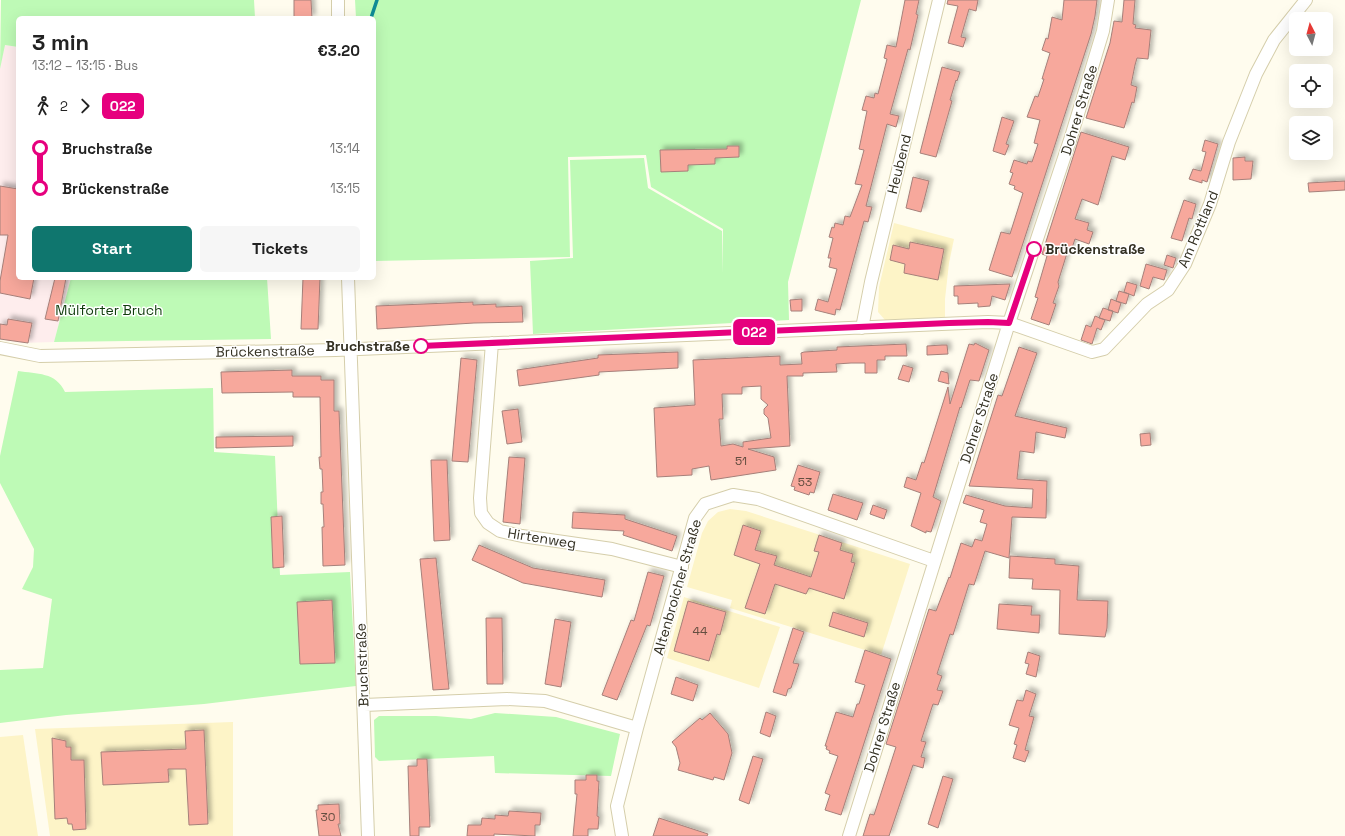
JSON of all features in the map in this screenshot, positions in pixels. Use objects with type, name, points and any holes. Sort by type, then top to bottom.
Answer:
[{"type":"street","points":[[338,0],[338,16]]},
{"type":"street","name":"Heubend","points":[[862,328],[871,282],[939,0]]},
{"type":"street","name":"Dohrer Straße","points":[[849,836],[1009,323],[1071,137],[1103,31],[1108,0]]},
{"type":"street","name":"Am Rottland","points":[[1009,323],[1092,352],[1104,349],[1147,304],[1168,290],[1185,264],[1210,204],[1229,142],[1256,74],[1274,40],[1306,0]]},
{"type":"street","name":"Bruchstraße","points":[[348,280],[368,836]]},
{"type":"street","name":"Brückenstraße","points":[[0,348],[40,356],[350,349],[988,322],[1009,323]]},
{"type":"street","name":"Hirtenweg","points":[[492,343],[480,498],[481,513],[488,523],[500,531],[522,536],[612,549],[682,567]]},
{"type":"street","name":"Altenbroicher Straße","points":[[620,836],[617,806],[695,518],[705,504],[733,495],[758,499],[934,561]]},
{"type":"street","points":[[364,705],[507,699],[545,701],[637,728]]},
{"type":"shaded area","points":[[4,45],[16,47],[16,280],[70,280],[54,342],[21,343],[0,339],[0,69]]},
{"type":"shaded area","points":[[894,223],[954,239],[949,263],[945,299],[945,317],[885,320],[878,312],[879,287]]},
{"type":"shaded area","points":[[730,509],[746,511],[910,564],[881,655],[730,608],[732,600],[687,587],[702,533],[708,521],[718,512]]},
{"type":"shaded area","points":[[684,597],[780,627],[759,688],[667,658]]},
{"type":"shaded area","points":[[233,722],[233,836],[50,836],[35,729]]},
{"type":"shaded area","points":[[23,735],[38,836],[0,836],[0,737]]},
{"type":"green space","points":[[1,0],[254,0],[255,16],[16,16],[16,47],[5,45],[0,69]]},
{"type":"green space","points":[[355,0],[861,0],[788,282],[789,320],[533,334],[530,261],[573,258],[570,160],[644,158],[648,188],[722,231],[722,274],[723,229],[651,187],[646,155],[568,157],[570,257],[376,261],[376,16],[356,16]]},
{"type":"green space","name":"Mülforter Bruch","points":[[70,280],[267,280],[271,339],[54,342]]},
{"type":"green space","points":[[18,371],[51,377],[61,385],[65,392],[213,388],[214,452],[275,456],[280,575],[350,572],[356,686],[204,704],[66,715],[0,723],[0,670],[43,668],[52,599],[22,589],[33,567],[34,549],[0,483],[0,456]]},
{"type":"green space","points":[[495,713],[556,717],[620,734],[611,776],[495,773],[494,756],[379,761],[375,757],[374,720],[379,716],[436,716],[471,719]]},
{"type":"building","points":[[294,0],[311,0],[312,16],[294,16]]},
{"type":"building","points":[[905,0],[919,0],[916,14],[918,15],[910,50],[908,49],[890,114],[899,116],[896,127],[887,124],[866,206],[872,207],[868,222],[864,221],[840,310],[836,309],[835,315],[815,310],[818,299],[828,302],[837,269],[829,267],[831,258],[828,258],[833,238],[829,237],[832,227],[834,228],[835,223],[843,225],[845,216],[850,217],[862,185],[855,184],[864,150],[859,149],[867,111],[862,110],[866,96],[874,98],[875,93],[878,94],[887,59],[884,58],[887,45],[896,47]]},
{"type":"building","points":[[948,0],[978,0],[976,11],[969,9],[961,37],[966,38],[963,47],[948,43],[958,6],[947,4]]},
{"type":"building","points":[[1064,0],[1097,0],[1095,16],[1091,34],[1012,277],[989,270],[1001,232],[1010,234],[1023,193],[1014,189],[1015,186],[1009,184],[1013,173],[1010,172],[1014,160],[1027,164],[1028,161],[1032,162],[1038,144],[1034,143],[1040,120],[1027,117],[1035,96],[1038,97],[1044,79],[1042,79],[1050,53],[1042,50],[1046,38],[1048,39],[1052,17],[1062,20]]},
{"type":"building","points":[[1124,0],[1135,0],[1133,24],[1136,25],[1135,28],[1151,30],[1148,59],[1137,58],[1135,65],[1131,85],[1137,87],[1134,103],[1132,102],[1124,128],[1086,118],[1110,43],[1114,21],[1122,22]]},
{"type":"building","points":[[942,67],[960,72],[950,100],[952,101],[936,157],[920,153]]},
{"type":"building","points":[[1002,117],[1014,121],[1006,144],[1009,145],[1005,155],[993,151]]},
{"type":"building","points":[[1081,132],[1129,147],[1125,160],[1112,156],[1098,205],[1082,199],[1075,219],[1089,223],[1087,230],[1093,232],[1089,244],[1075,239],[1071,251],[1068,250],[1058,282],[1059,286],[1053,303],[1056,304],[1049,325],[1031,319],[1038,298],[1035,297],[1047,256],[1042,254]]},
{"type":"building","points":[[1205,140],[1218,144],[1207,182],[1202,180],[1202,183],[1189,179],[1193,169],[1201,171],[1206,152],[1202,151]]},
{"type":"building","points":[[727,146],[739,146],[739,157],[715,158],[715,164],[688,165],[688,171],[661,172],[660,150],[727,149]]},
{"type":"building","points":[[1245,157],[1245,161],[1253,161],[1251,179],[1233,180],[1233,158]]},
{"type":"building","points":[[913,177],[929,181],[921,212],[906,208]]},
{"type":"building","points":[[1345,181],[1345,190],[1309,192],[1308,183]]},
{"type":"building","points":[[0,186],[16,189],[16,280],[34,280],[30,299],[0,293],[0,281],[8,235],[0,235]]},
{"type":"building","points":[[1184,200],[1196,204],[1192,219],[1189,218],[1182,241],[1171,238]]},
{"type":"building","points":[[910,242],[944,249],[938,280],[904,273],[905,264],[890,260],[893,245],[909,249]]},
{"type":"building","points":[[1167,255],[1176,258],[1173,268],[1164,265]]},
{"type":"building","points":[[1146,264],[1167,270],[1164,280],[1153,277],[1149,289],[1140,286]]},
{"type":"building","points":[[55,280],[66,280],[58,321],[45,319]]},
{"type":"building","points":[[303,280],[320,280],[318,329],[301,329]]},
{"type":"building","points":[[1127,282],[1137,285],[1134,296],[1124,292]]},
{"type":"building","points":[[1010,284],[1005,300],[992,296],[990,306],[978,307],[978,303],[958,304],[958,296],[954,296],[954,286]]},
{"type":"building","points":[[1119,291],[1129,294],[1126,304],[1116,301]]},
{"type":"building","points":[[802,299],[802,311],[791,311],[790,300]]},
{"type":"building","points":[[1111,299],[1121,303],[1118,313],[1108,310]]},
{"type":"building","points":[[473,302],[473,305],[496,304],[496,307],[522,306],[523,322],[474,323],[377,329],[376,306]]},
{"type":"building","points":[[1103,308],[1113,311],[1110,321],[1099,318]]},
{"type":"building","points":[[1095,316],[1105,320],[1101,330],[1097,328],[1092,344],[1081,340],[1086,325],[1091,327]]},
{"type":"building","points":[[8,319],[32,323],[28,343],[0,339],[0,324],[7,325]]},
{"type":"building","points":[[975,343],[989,350],[979,381],[970,380],[961,408],[960,407],[933,497],[941,501],[931,532],[926,531],[926,533],[911,526],[921,493],[904,487],[907,477],[916,480],[922,462],[924,463],[948,387],[950,404],[969,344],[974,345]]},
{"type":"building","points":[[906,344],[907,356],[885,356],[885,360],[877,360],[877,373],[865,373],[865,363],[851,363],[836,364],[837,372],[803,373],[803,376],[787,376],[790,446],[748,449],[774,457],[776,470],[711,480],[709,466],[692,469],[692,475],[657,477],[654,408],[695,405],[693,360],[780,356],[780,365],[802,364],[801,353],[837,350],[837,347]],"holes":[[[761,386],[761,399],[768,405],[764,409],[764,414],[768,418],[771,438],[743,442],[743,447],[733,444],[721,446],[719,419],[723,419],[722,394],[742,394],[742,387]]]},
{"type":"building","points":[[947,345],[948,354],[927,355],[927,346]]},
{"type":"building","points":[[1019,347],[1037,353],[1015,416],[1067,428],[1065,438],[1036,432],[1034,453],[1020,451],[1017,479],[1047,481],[1046,518],[1012,517],[1009,558],[985,551],[974,585],[969,584],[953,635],[950,634],[937,674],[942,676],[937,690],[943,691],[938,705],[933,704],[921,741],[926,742],[921,757],[925,758],[923,768],[913,765],[889,836],[863,836],[870,814],[874,815],[896,747],[886,744],[929,609],[936,611],[949,577],[950,578],[961,543],[972,547],[975,539],[982,541],[987,524],[980,522],[984,510],[963,503],[966,495],[1005,506],[1032,508],[1033,489],[969,486],[998,395],[1002,396]]},
{"type":"building","points":[[678,352],[678,368],[599,372],[599,375],[519,386],[517,370],[598,358],[598,355]]},
{"type":"building","points":[[461,358],[477,360],[468,462],[452,461]]},
{"type":"building","points":[[903,365],[913,368],[909,382],[898,379]]},
{"type":"building","points":[[292,370],[292,376],[321,376],[321,380],[334,380],[334,411],[339,411],[345,565],[323,566],[322,527],[324,527],[321,492],[323,492],[322,469],[320,469],[319,457],[321,457],[320,397],[293,397],[293,392],[222,393],[221,372]]},
{"type":"building","points":[[941,371],[948,373],[949,384],[938,381]]},
{"type":"building","points":[[518,409],[522,442],[507,444],[502,411]]},
{"type":"building","points":[[1150,433],[1151,445],[1141,446],[1140,434]]},
{"type":"building","points":[[293,436],[293,446],[216,448],[216,437]]},
{"type":"building","points":[[509,457],[525,458],[520,524],[503,522]]},
{"type":"building","points":[[431,460],[447,460],[450,540],[434,541]]},
{"type":"building","points":[[798,465],[820,472],[814,493],[810,492],[809,495],[794,490],[795,487],[791,486]]},
{"type":"building","points":[[833,494],[863,503],[857,520],[828,510]]},
{"type":"building","points":[[873,505],[887,510],[884,519],[870,514]]},
{"type":"building","points":[[573,512],[625,515],[625,519],[677,536],[672,551],[623,535],[624,531],[572,528]]},
{"type":"building","points":[[282,516],[284,567],[273,568],[271,517]]},
{"type":"building","points":[[743,525],[761,531],[755,550],[777,556],[774,565],[811,577],[819,552],[814,551],[819,535],[842,543],[840,550],[853,554],[851,562],[855,563],[844,599],[809,588],[806,594],[775,584],[765,614],[745,608],[760,564],[734,555]]},
{"type":"building","points":[[479,545],[533,568],[605,580],[602,597],[523,583],[472,560]]},
{"type":"building","points":[[1010,556],[1055,559],[1055,564],[1079,566],[1077,600],[1108,601],[1107,628],[1105,637],[1059,634],[1060,590],[1032,589],[1033,579],[1009,578]]},
{"type":"building","points":[[436,558],[449,689],[433,690],[420,559]]},
{"type":"building","points":[[648,572],[664,576],[650,626],[647,625],[617,700],[602,695],[631,620],[634,621]]},
{"type":"building","points":[[332,600],[335,663],[300,664],[297,602]]},
{"type":"building","points":[[688,601],[726,612],[720,635],[717,634],[709,661],[674,651]]},
{"type":"building","points":[[999,604],[1032,606],[1031,615],[1040,615],[1039,633],[997,629]]},
{"type":"building","points":[[833,612],[868,623],[864,637],[829,626]]},
{"type":"building","points":[[486,618],[502,618],[503,684],[487,684]]},
{"type":"building","points":[[555,619],[571,622],[561,687],[545,684]]},
{"type":"building","points":[[793,628],[804,632],[793,663],[799,664],[791,688],[788,689],[786,696],[773,692]]},
{"type":"building","points":[[865,650],[891,659],[841,815],[825,810],[830,795],[825,793],[838,756],[829,753],[830,751],[826,749],[827,746],[825,746],[836,712],[853,717],[857,704],[859,704],[865,685],[855,682]]},
{"type":"building","points":[[1028,652],[1040,656],[1036,677],[1026,674],[1029,664],[1025,663]]},
{"type":"building","points":[[676,677],[698,685],[693,701],[671,694]]},
{"type":"building","points":[[1026,690],[1036,694],[1029,716],[1034,717],[1025,750],[1029,751],[1025,762],[1013,758],[1017,745],[1014,744],[1019,728],[1009,725],[1017,700],[1023,701]]},
{"type":"building","points":[[766,712],[776,716],[770,737],[760,733]]},
{"type":"building","points":[[710,713],[728,734],[732,753],[724,780],[714,777],[713,780],[678,770],[680,763],[676,747],[672,742],[700,718],[702,720]]},
{"type":"building","points":[[204,730],[208,824],[189,825],[186,769],[168,769],[169,782],[103,785],[101,752],[186,749],[185,731]]},
{"type":"building","points":[[52,738],[66,741],[66,747],[71,747],[71,760],[84,760],[86,829],[73,830],[72,824],[68,824],[67,818],[55,819]]},
{"type":"building","points":[[753,756],[763,759],[749,804],[739,800]]},
{"type":"building","points":[[417,759],[427,759],[430,827],[419,827],[419,836],[410,836],[408,766],[417,766]]},
{"type":"building","points":[[586,775],[597,775],[597,781],[599,781],[597,816],[599,817],[598,829],[588,829],[588,836],[573,836],[577,794],[575,794],[575,780],[586,780]]},
{"type":"building","points":[[943,776],[953,779],[938,828],[928,824]]},
{"type":"building","points":[[339,804],[340,824],[338,824],[341,836],[319,836],[316,810],[318,810],[318,805]]},
{"type":"building","points":[[509,811],[541,813],[540,825],[535,825],[535,836],[494,834],[494,836],[467,836],[468,825],[481,825],[482,818],[495,819],[495,815],[508,816]]},
{"type":"building","points":[[659,818],[708,834],[707,836],[653,836]]},
{"type":"waterway","points":[[372,16],[377,0]]},
{"type":"bus line","name":"022","points":[[421,346],[862,328],[949,323],[1009,323],[1034,249]]},
{"type":"place","name":"Brückenstraße","points":[[1034,249]]},
{"type":"place","name":"Bruchstraße","points":[[421,346]]}]
